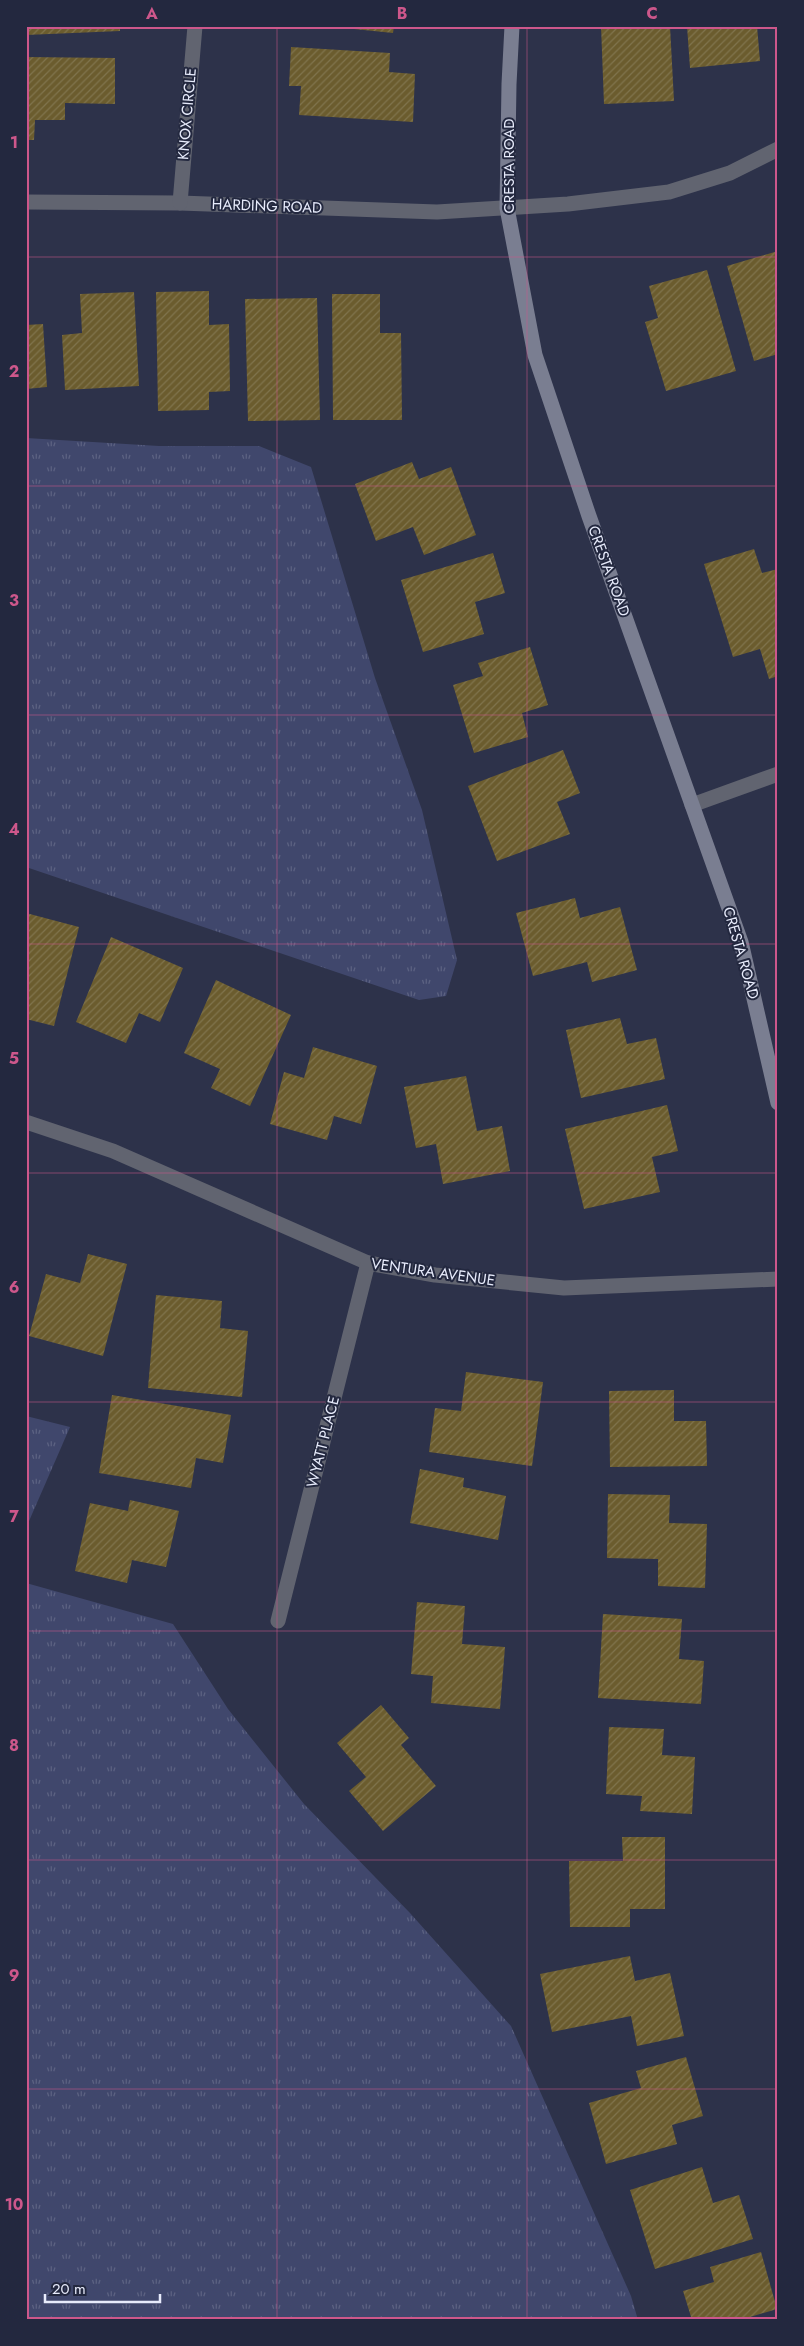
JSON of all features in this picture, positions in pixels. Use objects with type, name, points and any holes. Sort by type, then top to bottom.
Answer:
[{"type":"street","name":"KNOX CIRCLE","points":[[180,202],[195,26]]},
{"type":"street","name":"CRESTA ROAD","points":[[512,26],[507,208],[535,355],[589,516],[740,942],[778,1103]]},
{"type":"street","name":"HARDING ROAD","points":[[26,202],[180,202],[438,212],[585,203],[670,192],[730,173],[778,149]]},
{"type":"street","points":[[692,805],[778,774]]},
{"type":"street","name":"VENTURA AVENUE","points":[[26,1122],[113,1151],[368,1263],[436,1275],[564,1288],[778,1280]]},
{"type":"street","name":"WYATT PLACE","points":[[278,1621],[368,1263]]},
{"type":"green space","points":[[26,438],[159,446],[259,446],[311,467],[375,678],[422,810],[457,960],[446,996],[419,1000],[26,867]]},
{"type":"green space","points":[[26,1416],[70,1427],[26,1528]]},
{"type":"green space","points":[[26,1583],[173,1624],[228,1709],[304,1804],[410,1913],[511,2026],[631,2296],[638,2320],[26,2320]]},
{"type":"building","points":[[26,26],[120,26],[120,31],[26,35]]},
{"type":"building","points":[[325,26],[394,26],[393,33]]},
{"type":"building","points":[[601,26],[670,26],[674,101],[604,104]]},
{"type":"building","points":[[687,26],[757,26],[760,61],[690,68]]},
{"type":"building","points":[[291,47],[390,53],[389,72],[415,74],[413,122],[299,115],[301,86],[289,86]]},
{"type":"building","points":[[26,57],[115,58],[115,104],[65,103],[65,120],[35,120],[34,140],[26,140]]},
{"type":"building","points":[[778,251],[778,354],[754,361],[727,266]]},
{"type":"building","points":[[707,270],[736,371],[666,391],[645,322],[658,318],[649,286]]},
{"type":"building","points":[[209,291],[209,325],[229,324],[230,391],[209,392],[209,410],[158,411],[156,292]]},
{"type":"building","points":[[134,292],[139,386],[65,390],[62,335],[82,333],[80,294]]},
{"type":"building","points":[[332,294],[380,294],[380,333],[401,333],[402,420],[333,420]]},
{"type":"building","points":[[317,298],[320,420],[248,421],[245,299]]},
{"type":"building","points":[[43,324],[47,387],[26,389],[26,325]]},
{"type":"building","points":[[412,462],[419,479],[451,467],[476,535],[424,555],[413,527],[376,541],[355,484]]},
{"type":"building","points":[[754,549],[762,573],[778,569],[778,676],[769,679],[760,649],[733,657],[704,564]]},
{"type":"building","points":[[493,553],[505,593],[475,602],[484,634],[423,652],[401,580]]},
{"type":"building","points":[[530,647],[548,705],[522,713],[528,737],[474,753],[453,685],[483,676],[478,663]]},
{"type":"building","points":[[563,750],[580,793],[557,802],[570,834],[497,861],[468,786]]},
{"type":"building","points":[[575,898],[580,918],[620,907],[637,970],[592,982],[587,962],[533,976],[516,913]]},
{"type":"building","points":[[26,913],[79,927],[54,1026],[26,1019]]},
{"type":"building","points":[[111,937],[183,968],[160,1022],[139,1013],[126,1043],[76,1022]]},
{"type":"building","points":[[216,980],[291,1015],[250,1106],[211,1088],[220,1069],[184,1053]]},
{"type":"building","points":[[620,1018],[627,1044],[656,1038],[665,1079],[581,1098],[566,1030]]},
{"type":"building","points":[[313,1047],[377,1066],[361,1124],[334,1116],[327,1140],[270,1124],[284,1072],[304,1078]]},
{"type":"building","points":[[466,1076],[477,1131],[502,1126],[510,1171],[443,1184],[436,1144],[416,1148],[404,1087]]},
{"type":"building","points":[[667,1105],[678,1151],[652,1157],[660,1192],[584,1209],[565,1129]]},
{"type":"building","points":[[88,1254],[127,1264],[103,1356],[29,1336],[46,1274],[80,1283]]},
{"type":"building","points":[[156,1295],[222,1301],[220,1328],[248,1331],[242,1397],[148,1388]]},
{"type":"building","points":[[466,1372],[543,1382],[532,1466],[429,1452],[435,1408],[461,1411]]},
{"type":"building","points":[[674,1390],[674,1421],[706,1421],[707,1466],[610,1467],[609,1391]]},
{"type":"building","points":[[112,1395],[231,1415],[223,1463],[196,1458],[191,1488],[99,1473]]},
{"type":"building","points":[[420,1469],[464,1478],[463,1487],[506,1496],[498,1540],[410,1523]]},
{"type":"building","points":[[608,1494],[670,1495],[669,1523],[707,1524],[705,1588],[658,1586],[658,1559],[607,1558]]},
{"type":"building","points":[[130,1500],[179,1511],[166,1567],[132,1560],[127,1583],[75,1571],[90,1503],[128,1511]]},
{"type":"building","points":[[417,1602],[465,1606],[462,1644],[505,1647],[500,1709],[431,1703],[433,1676],[411,1674]]},
{"type":"building","points":[[603,1614],[682,1619],[679,1659],[704,1661],[701,1704],[598,1698]]},
{"type":"building","points":[[381,1705],[409,1738],[401,1745],[436,1786],[383,1831],[349,1791],[366,1777],[337,1743]]},
{"type":"building","points":[[609,1727],[664,1729],[662,1755],[695,1757],[692,1814],[640,1811],[642,1796],[606,1794]]},
{"type":"building","points":[[622,1837],[665,1837],[665,1909],[630,1909],[630,1927],[570,1927],[569,1861],[623,1861]]},
{"type":"building","points":[[630,1956],[635,1981],[670,1973],[684,2036],[637,2046],[631,2016],[552,2032],[540,1974]]},
{"type":"building","points":[[686,2057],[703,2116],[672,2125],[677,2144],[606,2164],[589,2103],[641,2088],[636,2071]]},
{"type":"building","points":[[702,2167],[713,2203],[739,2195],[753,2239],[655,2269],[630,2190]]},
{"type":"building","points":[[761,2252],[777,2309],[750,2317],[750,2320],[692,2320],[683,2291],[714,2282],[710,2267]]}]
